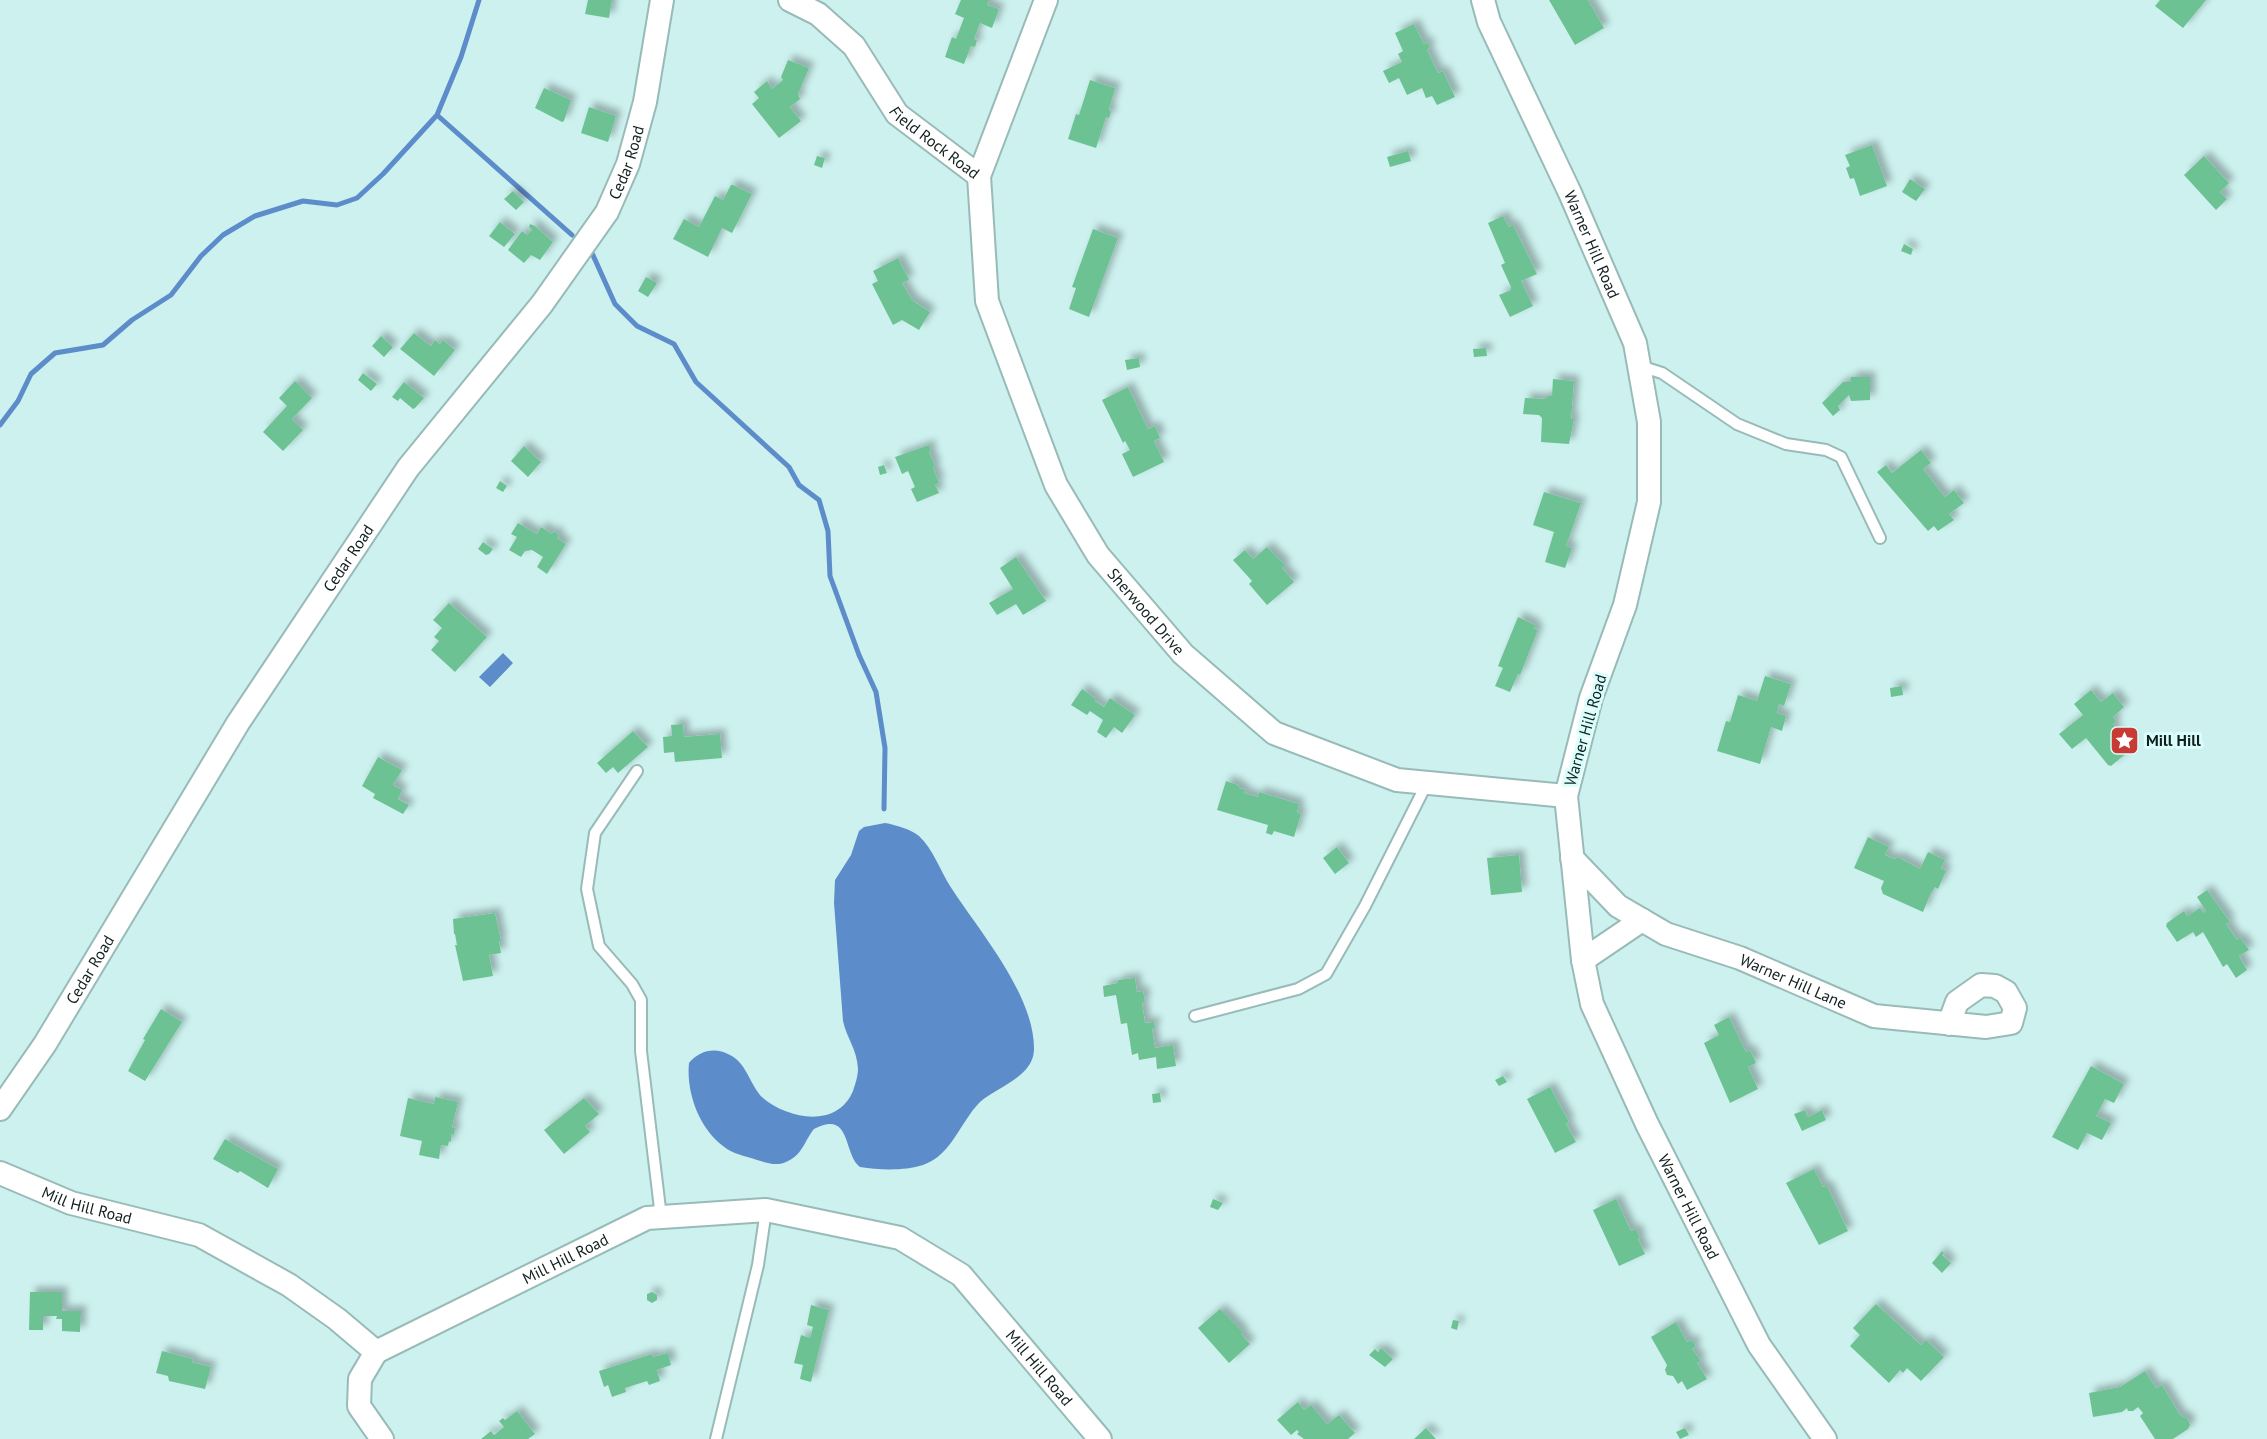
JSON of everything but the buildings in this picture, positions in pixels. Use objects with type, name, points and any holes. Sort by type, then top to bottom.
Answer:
[{"type":"street","name":"Cedar Road","points":[[0,1109],[45,1044],[238,723],[408,468],[542,304],[607,212],[628,164],[645,102],[662,0]]},
{"type":"street","name":"Field Rock Road","points":[[790,0],[818,14],[854,46],[897,114],[979,176],[1046,0]]},
{"type":"street","name":"Warner Hill Road","points":[[1484,0],[1489,22],[1570,193],[1635,343],[1648,422],[1648,502],[1625,605],[1591,698],[1566,796],[1583,960],[1592,1004],[1647,1124],[1754,1335],[1825,1439]]},
{"type":"street","name":"Sherwood Drive","points":[[979,176],[987,301],[1056,485],[1098,555],[1183,654],[1274,733],[1397,780],[1566,796]]},
{"type":"street","name":"Warner Hill Lane","points":[[1572,858],[1617,906],[1666,934],[1740,958],[1874,1016],[1949,1024]]},
{"type":"street","points":[[1583,960],[1642,920]]},
{"type":"street","name":"Mill Hill Road","points":[[0,1173],[71,1203],[199,1235],[289,1285],[337,1319],[376,1352],[647,1218],[766,1210],[900,1238],[961,1275],[1100,1439]]},
{"type":"street","points":[[376,1352],[360,1379],[359,1406],[382,1439]]},
{"type":"lane","points":[[1639,366],[1662,373],[1737,424],[1786,444],[1826,450],[1841,457],[1880,538]]},
{"type":"lane","points":[[637,771],[595,833],[587,889],[599,946],[632,984],[641,1000],[641,1051],[661,1217]]},
{"type":"lane","points":[[1195,1016],[1298,989],[1326,974],[1365,906],[1427,783]]},
{"type":"lane","points":[[716,1439],[755,1276],[766,1210]]},
{"type":"water","points":[[503,653],[513,663],[490,687],[479,677]]},
{"type":"water","points":[[885,823],[911,831],[924,841],[950,886],[990,943],[1016,986],[1025,1008],[1032,1029],[1034,1050],[1032,1059],[1021,1074],[980,1102],[949,1146],[933,1160],[923,1165],[892,1169],[860,1167],[841,1129],[835,1125],[826,1124],[814,1129],[797,1155],[780,1164],[772,1164],[731,1151],[707,1130],[696,1109],[690,1086],[689,1063],[698,1055],[708,1051],[719,1051],[730,1055],[740,1063],[763,1098],[785,1111],[798,1115],[811,1117],[836,1111],[846,1103],[853,1091],[858,1069],[856,1056],[843,1021],[834,903],[835,880],[851,855],[859,831],[864,827]]},
{"type":"waterway","points":[[0,425],[18,401],[31,374],[55,353],[103,345],[132,320],[171,295],[201,256],[223,235],[255,216],[303,201],[337,205],[357,198],[383,174],[437,115],[461,57],[479,0]]},
{"type":"waterway","points":[[437,115],[572,235]]},
{"type":"waterway","points":[[592,253],[615,304],[637,326],[674,344],[696,382],[789,467],[799,485],[819,500],[828,531],[830,576],[859,655],[876,692],[885,748],[884,809]]},
{"type":"place","name":"Mill Hill","points":[[2125,740]]}]
